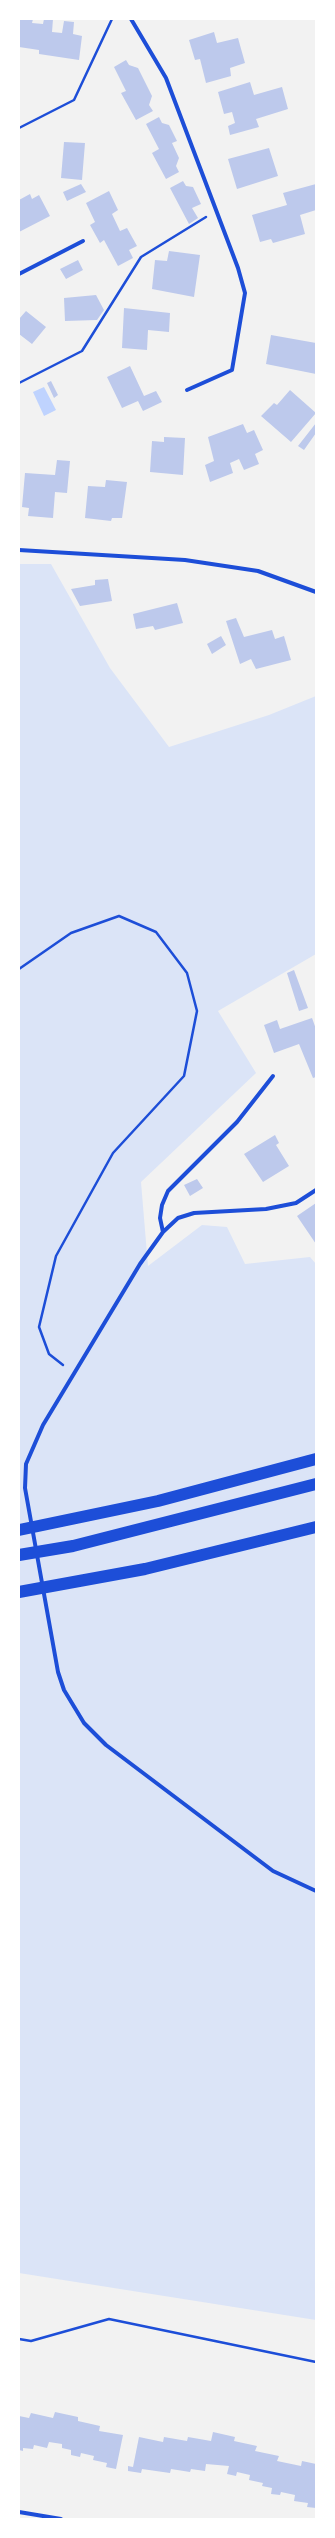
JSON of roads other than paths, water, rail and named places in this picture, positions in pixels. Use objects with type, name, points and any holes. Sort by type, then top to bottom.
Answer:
[{"type":"highway","points":[[19,1530],[158,1501],[316,1459]]},
{"type":"highway","points":[[19,1556],[103,1539],[316,1484]]},
{"type":"highway","points":[[19,1592],[152,1568],[316,1527]]},
{"type":"street","points":[[131,19],[166,78],[238,268],[245,293],[232,370],[186,390]]},
{"type":"street","points":[[19,274],[83,241]]},
{"type":"street","points":[[19,550],[184,560],[258,572],[316,592]]},
{"type":"street","points":[[163,1232],[160,1218],[162,1205],[168,1191],[237,1122],[273,1076]]},
{"type":"street","points":[[316,1190],[296,1203],[266,1209],[194,1213],[178,1218],[163,1232],[140,1264],[75,1373],[57,1399],[35,1440],[26,1464],[26,1503],[50,1640],[64,1690],[93,1734],[273,1871],[316,1891]]},
{"type":"street","points":[[19,2512],[61,2519]]},
{"type":"water","points":[[44,387],[56,410],[44,416],[33,392]]}]
